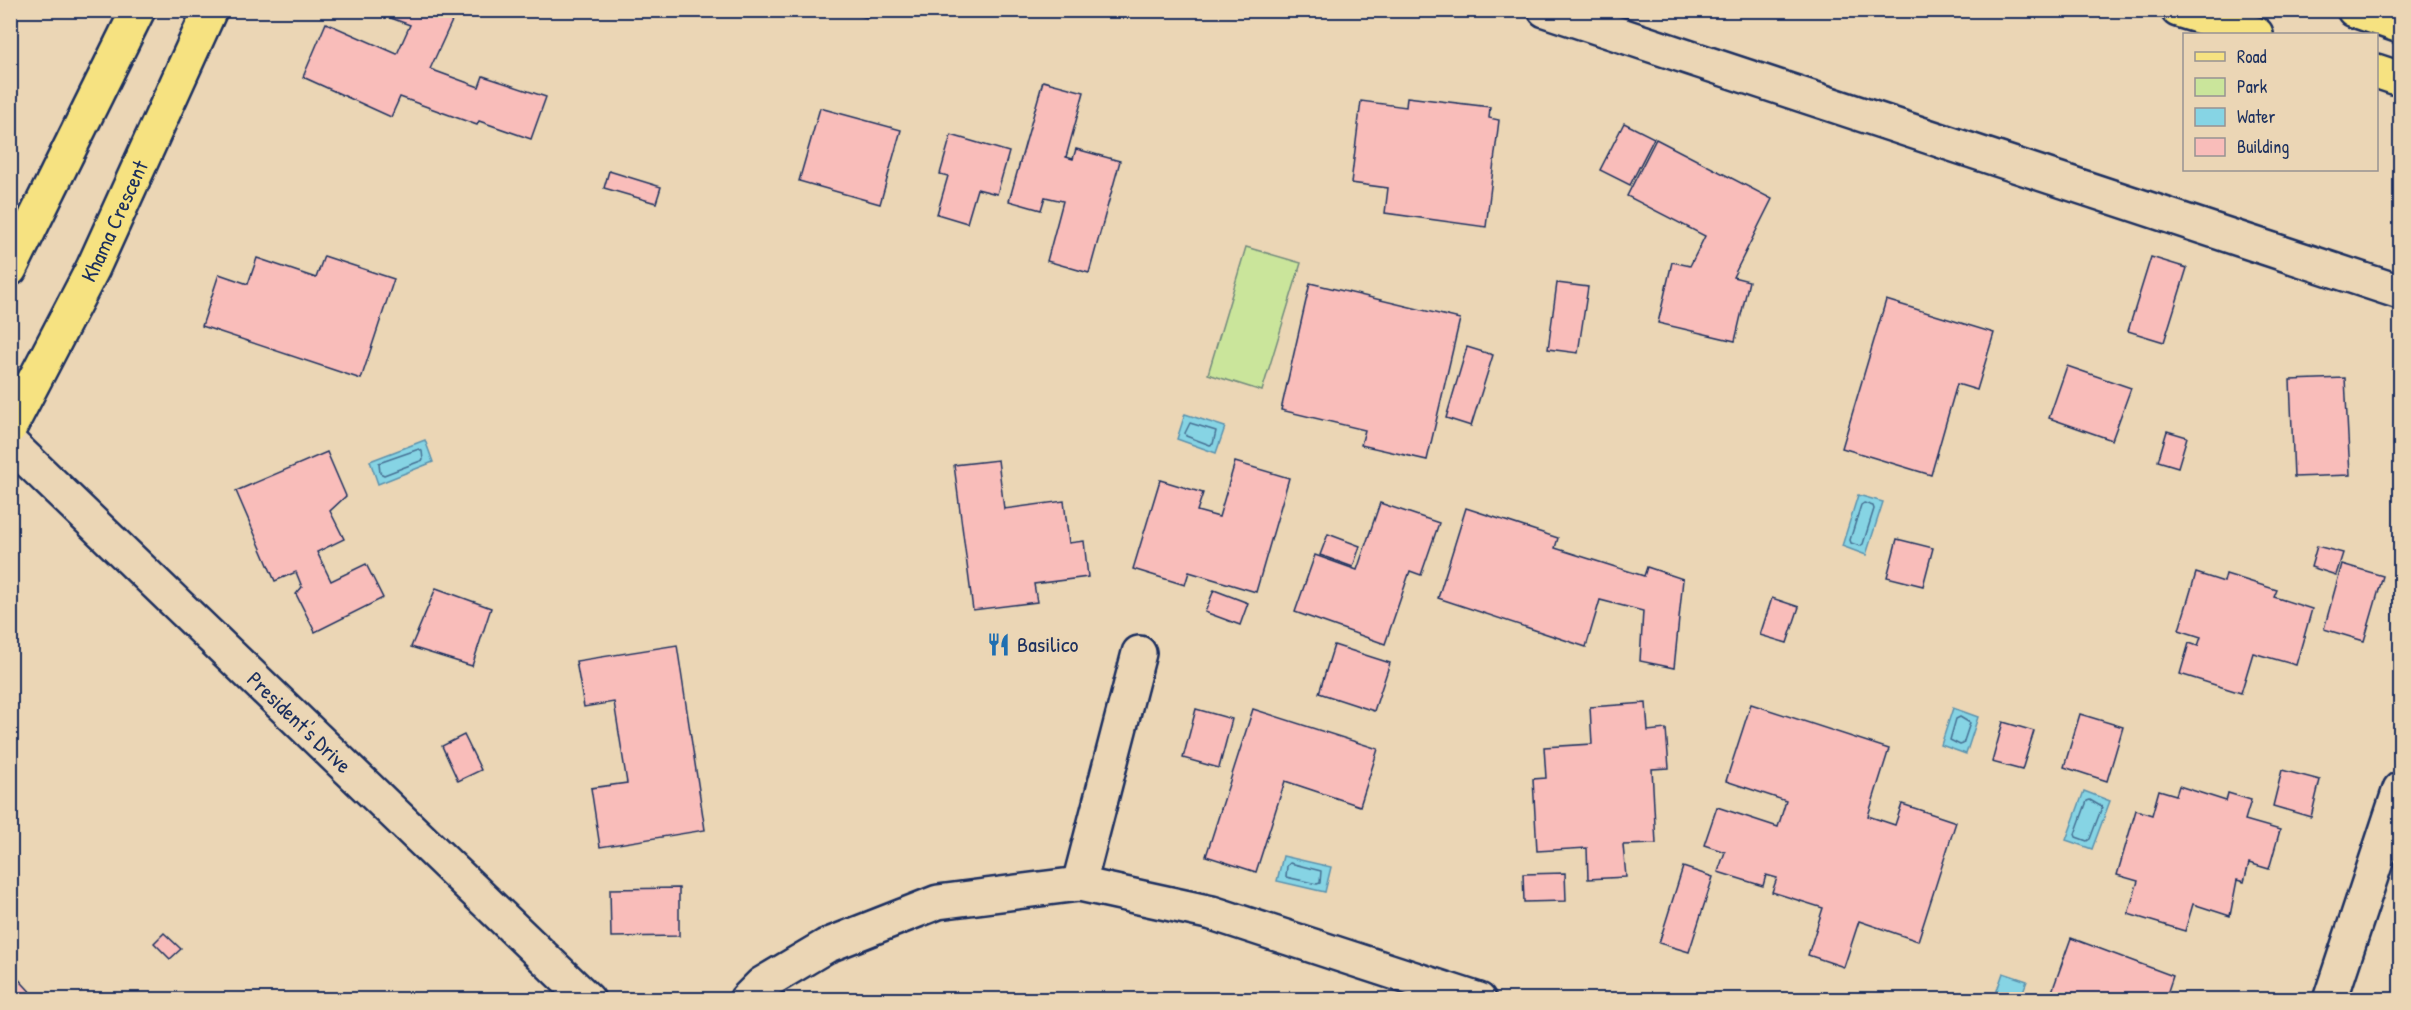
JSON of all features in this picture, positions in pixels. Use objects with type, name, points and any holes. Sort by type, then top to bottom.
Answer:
[{"type":"main road","points":[[12,265],[138,10]]},
{"type":"main road","name":"Khama Crescent","points":[[10,427],[93,268],[210,10]]},
{"type":"main road","points":[[2178,10],[2253,33]]},
{"type":"main road","points":[[2354,10],[2400,26]]},
{"type":"main road","points":[[2378,72],[2400,79]]},
{"type":"street","points":[[1545,10],[2400,292]]},
{"type":"street","name":"President's Drive","points":[[10,443],[588,999]]},
{"type":"street","points":[[1079,884],[1139,653]]},
{"type":"street","points":[[2330,999],[2400,789]]},
{"type":"street","points":[[746,999],[762,984],[826,946],[938,902],[1079,884],[1212,913],[1479,999]]},
{"type":"green space","points":[[1246,247],[1301,263],[1262,391],[1208,374]]},
{"type":"water","points":[[1185,414],[1225,427],[1216,453],[1177,439]]},
{"type":"water","points":[[425,440],[433,462],[378,484],[370,461]]},
{"type":"water","points":[[1858,495],[1883,502],[1866,555],[1842,546]]},
{"type":"water","points":[[1953,708],[1978,717],[1966,754],[1941,745]]},
{"type":"water","points":[[2084,791],[2110,801],[2092,849],[2066,840]]},
{"type":"water","points":[[1283,856],[1331,867],[1325,892],[1277,881]]},
{"type":"water","points":[[2003,973],[2027,981],[2020,999],[1994,999]]},
{"type":"building","points":[[369,10],[457,10],[430,69],[479,87],[483,76],[546,97],[531,139],[479,121],[477,125],[400,97],[391,117],[303,77],[326,23],[397,54],[410,25]]},
{"type":"building","points":[[839,10],[870,10],[868,18]]},
{"type":"building","points":[[1043,81],[1084,92],[1066,157],[1073,159],[1076,149],[1120,161],[1089,273],[1047,261],[1063,201],[1045,197],[1041,210],[1009,201]]},
{"type":"building","points":[[1407,97],[1490,107],[1489,118],[1499,120],[1486,227],[1385,213],[1388,188],[1351,183],[1361,101],[1406,107]]},
{"type":"building","points":[[820,108],[901,130],[880,204],[799,181]]},
{"type":"building","points":[[1624,123],[1654,138],[1630,185],[1600,170]]},
{"type":"building","points":[[951,135],[1009,152],[997,194],[977,189],[967,223],[937,214],[948,176],[940,174]]},
{"type":"building","points":[[1656,139],[1772,199],[1733,277],[1749,281],[1735,341],[1658,323],[1672,262],[1690,266],[1705,236],[1627,196]]},
{"type":"building","points":[[609,171],[661,187],[656,203],[604,188]]},
{"type":"building","points":[[324,256],[394,279],[361,379],[202,326],[219,274],[248,284],[257,258],[316,278]]},
{"type":"building","points":[[2151,257],[2187,268],[2164,342],[2128,331]]},
{"type":"building","points":[[1310,283],[1460,319],[1427,460],[1361,445],[1365,430],[1281,410]]},
{"type":"building","points":[[1557,283],[1588,287],[1578,353],[1548,349]]},
{"type":"building","points":[[1886,300],[1994,333],[1977,390],[1957,384],[1931,475],[1842,448]]},
{"type":"building","points":[[1467,347],[1493,355],[1471,426],[1446,418]]},
{"type":"building","points":[[2067,366],[2131,388],[2112,440],[2049,418]]},
{"type":"building","points":[[2345,378],[2350,475],[2294,477],[2290,380]]},
{"type":"building","points":[[2167,431],[2187,437],[2178,467],[2158,461]]},
{"type":"building","points":[[327,452],[346,496],[330,511],[344,539],[317,552],[331,581],[366,564],[383,598],[315,632],[296,594],[302,587],[296,572],[275,581],[236,491]]},
{"type":"building","points":[[998,460],[1004,509],[1064,501],[1069,543],[1084,541],[1088,577],[1034,584],[1037,602],[973,610],[954,465]]},
{"type":"building","points":[[1235,462],[1289,478],[1256,592],[1189,572],[1185,585],[1133,569],[1160,480],[1203,493],[1197,511],[1219,517]]},
{"type":"building","points":[[1380,503],[1439,523],[1421,575],[1410,571],[1385,644],[1295,612],[1315,555],[1357,570]]},
{"type":"building","points":[[1466,508],[1558,538],[1555,548],[1644,576],[1647,567],[1683,579],[1674,668],[1640,661],[1643,611],[1600,600],[1586,647],[1438,598]]},
{"type":"building","points":[[1328,534],[1360,546],[1353,567],[1320,555]]},
{"type":"building","points":[[1897,539],[1933,548],[1923,586],[1887,577]]},
{"type":"building","points":[[2317,546],[2343,553],[2336,575],[2311,567]]},
{"type":"building","points":[[2342,564],[2383,576],[2364,641],[2324,629]]},
{"type":"building","points":[[2196,573],[2224,582],[2226,574],[2277,590],[2274,597],[2312,609],[2296,665],[2253,653],[2241,693],[2180,674],[2189,643],[2198,646],[2201,637],[2179,630]]},
{"type":"building","points":[[436,588],[491,608],[472,666],[411,647]]},
{"type":"building","points":[[1214,590],[1248,603],[1240,625],[1205,612]]},
{"type":"building","points":[[1772,598],[1799,607],[1787,643],[1760,635]]},
{"type":"building","points":[[677,645],[705,830],[600,847],[591,788],[627,783],[614,702],[584,707],[576,661]]},
{"type":"building","points":[[1334,645],[1390,663],[1374,711],[1319,693]]},
{"type":"building","points":[[1646,703],[1648,731],[1666,729],[1669,768],[1652,769],[1656,844],[1623,845],[1626,877],[1588,879],[1587,848],[1537,851],[1533,779],[1546,778],[1544,747],[1592,744],[1590,707]]},
{"type":"building","points":[[1751,704],[1889,749],[1868,816],[1895,825],[1902,804],[1956,822],[1918,941],[1859,921],[1844,967],[1808,955],[1823,908],[1772,892],[1777,878],[1766,875],[1763,886],[1718,872],[1725,852],[1704,845],[1717,807],[1778,827],[1786,801],[1726,781]]},
{"type":"building","points":[[1196,709],[1232,719],[1219,768],[1183,758]]},
{"type":"building","points":[[1253,709],[1378,749],[1360,806],[1285,781],[1256,872],[1206,856]]},
{"type":"building","points":[[2080,714],[2123,727],[2107,781],[2064,767]]},
{"type":"building","points":[[2003,722],[2034,731],[2022,770],[1992,762]]},
{"type":"building","points":[[464,735],[481,770],[458,781],[442,746]]},
{"type":"building","points":[[2282,770],[2320,780],[2311,817],[2273,806]]},
{"type":"building","points":[[2179,786],[2226,801],[2228,793],[2251,800],[2245,820],[2280,830],[2269,869],[2249,863],[2244,882],[2237,880],[2230,916],[2193,904],[2185,931],[2128,914],[2138,881],[2117,875],[2136,810],[2152,815],[2159,790],[2176,795]]},
{"type":"building","points":[[1683,867],[1713,877],[1689,952],[1659,943]]},
{"type":"building","points":[[1565,873],[1566,901],[1524,902],[1523,874]]},
{"type":"building","points":[[679,888],[679,936],[611,937],[610,889]]},
{"type":"building","points":[[164,933],[181,949],[170,959],[154,943]]},
{"type":"building","points":[[2071,938],[2173,976],[2165,1000],[2049,1000]]},
{"type":"building","points":[[10,970],[38,1000],[10,1000]]},
{"type":"place","name":"Basilico","points":[[999,644]]}]
